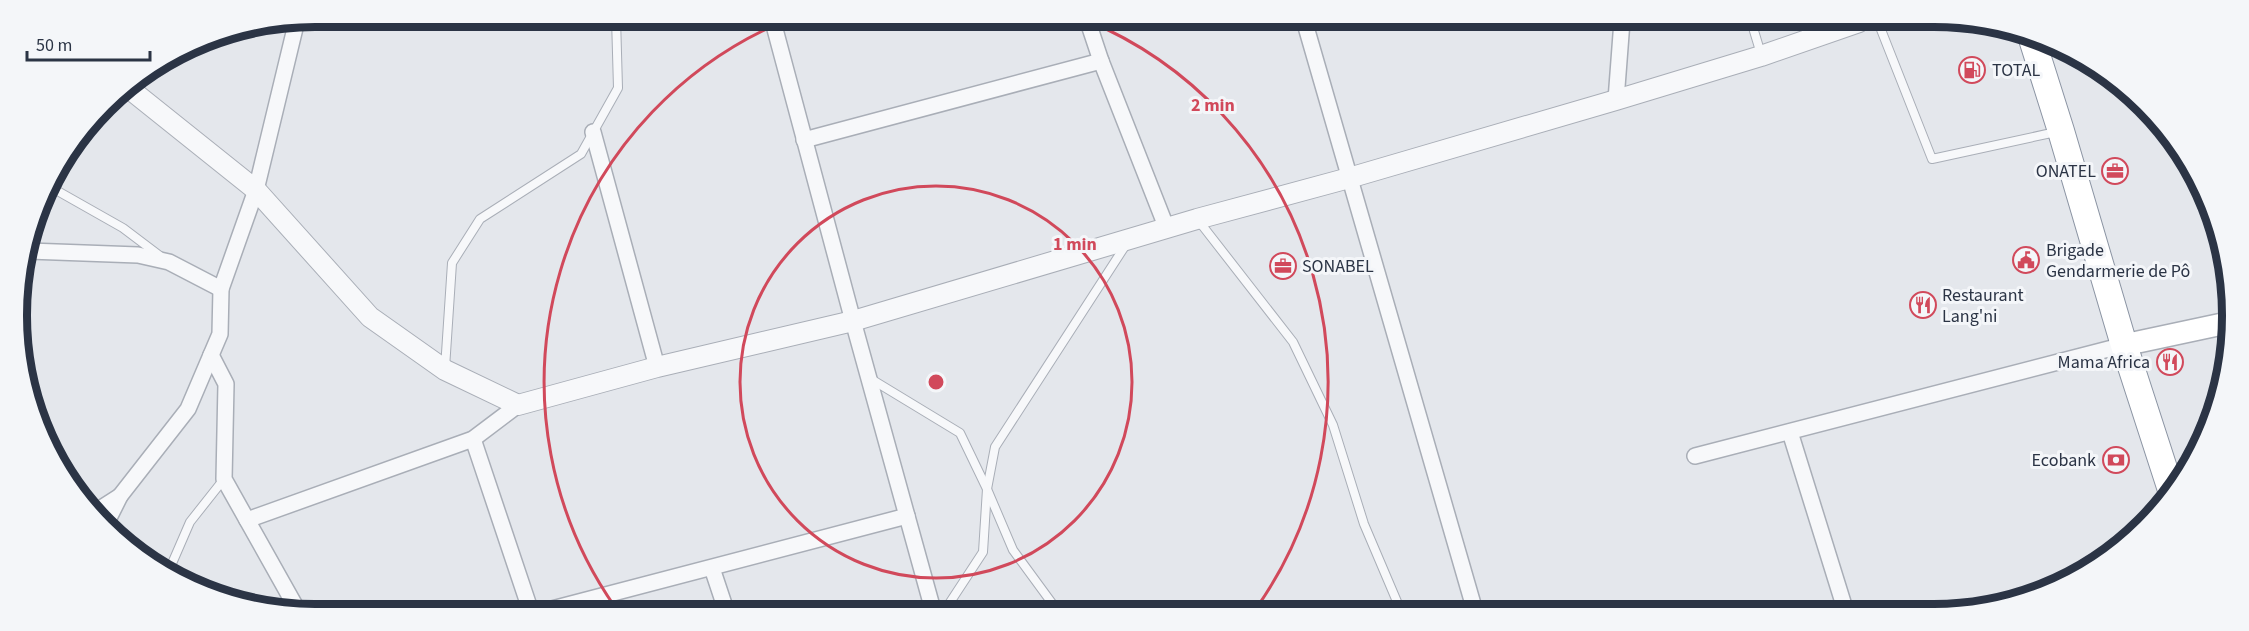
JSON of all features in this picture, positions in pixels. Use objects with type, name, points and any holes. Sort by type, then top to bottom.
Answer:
[{"type":"highway","points":[[2034,45],[2124,345],[2168,482]]},
{"type":"main road","points":[[2124,345],[2222,324]]},
{"type":"street","points":[[774,27],[931,604]]},
{"type":"street","points":[[1090,27],[1167,229]]},
{"type":"street","points":[[1306,27],[1473,604]]},
{"type":"street","points":[[1616,100],[1622,27]]},
{"type":"street","points":[[247,520],[473,439],[518,405],[657,367],[853,321],[1197,219],[1350,178],[1616,100],[1761,56],[1845,27]]},
{"type":"street","points":[[109,518],[120,496],[188,409],[220,334],[221,289],[256,190],[295,28]]},
{"type":"street","points":[[804,140],[1101,61]]},
{"type":"street","points":[[134,92],[256,190],[370,317],[445,370],[518,405]]},
{"type":"street","points":[[593,132],[657,367]]},
{"type":"street","points":[[35,251],[138,255],[169,262],[221,289]]},
{"type":"street","points":[[1695,456],[2124,345]]},
{"type":"street","points":[[211,355],[226,384],[224,479],[294,603]]},
{"type":"street","points":[[1790,432],[1844,604]]},
{"type":"street","points":[[473,439],[528,604]]},
{"type":"street","points":[[101,508],[120,496]]},
{"type":"street","points":[[572,604],[907,516]]},
{"type":"street","points":[[712,568],[724,604]]},
{"type":"lane","points":[[445,370],[452,263],[480,219],[581,154],[618,88],[616,27]]},
{"type":"lane","points":[[1753,27],[1761,56]]},
{"type":"lane","points":[[1880,27],[1932,159],[2061,131]]},
{"type":"lane","points":[[56,190],[123,228],[169,262]]},
{"type":"lane","points":[[1197,219],[1293,342],[1332,425],[1364,524],[1398,604]]},
{"type":"lane","points":[[949,604],[983,552],[987,489],[995,447],[1129,240]]},
{"type":"lane","points":[[868,378],[960,433],[1013,550],[1052,604]]},
{"type":"lane","points":[[171,565],[190,522],[224,479]]},
{"type":"place","name":"TOTAL","points":[[1972,70]]},
{"type":"place","name":"ONATEL","points":[[2115,171]]},
{"type":"place","name":"Brigade Gendarmerie de Pô","points":[[2026,260]]},
{"type":"place","name":"SONABEL","points":[[1283,266]]},
{"type":"place","name":"Restaurant Lang'ni","points":[[1923,305]]},
{"type":"place","name":"Mama Africa","points":[[2170,362]]},
{"type":"place","name":"Ecobank","points":[[2116,460]]}]
